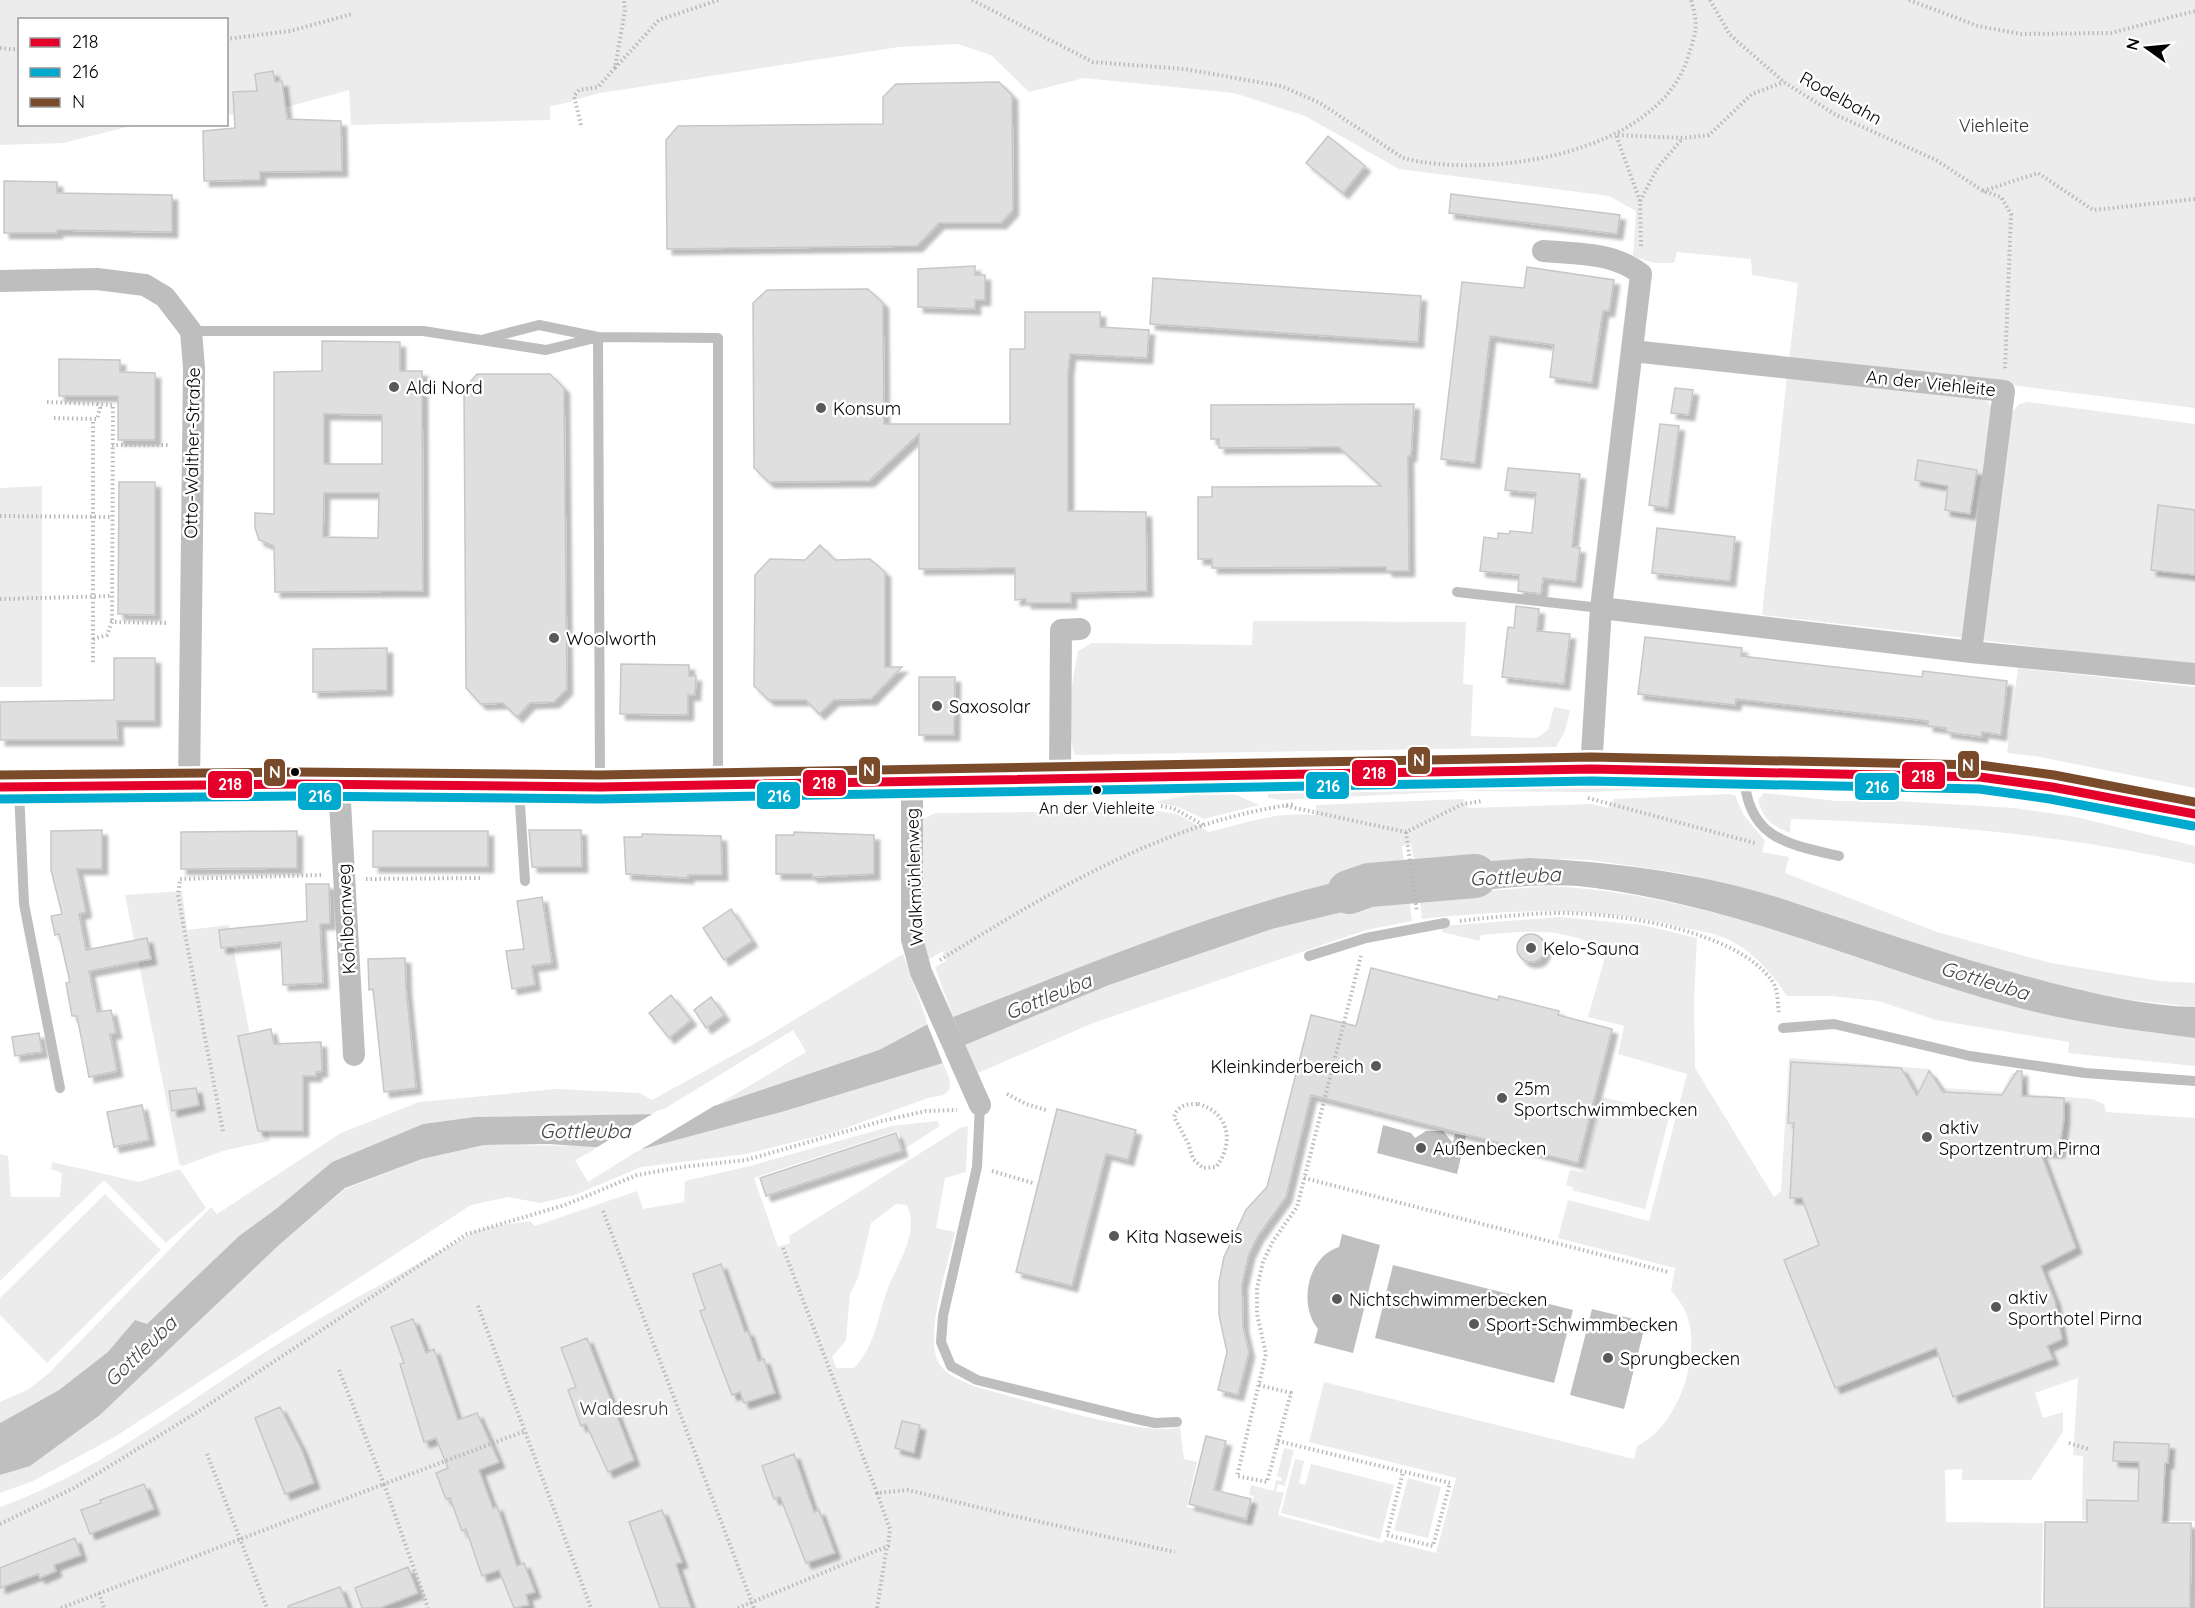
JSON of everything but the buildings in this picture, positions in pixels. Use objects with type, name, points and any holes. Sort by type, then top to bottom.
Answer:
[{"type":"main road","points":[[10,787],[339,784],[600,787],[1060,777],[1588,783],[1744,771],[1980,777],[2052,787],[2195,814]]},
{"type":"street","points":[[1543,251],[1610,257],[1630,265],[1641,274],[1600,608],[1588,783]]},
{"type":"street","name":"Otto-Walther-Straße","points":[[0,281],[97,279],[145,285],[165,297],[190,331],[195,368],[192,446],[189,787]]},
{"type":"street","name":"An der Viehleite","points":[[1632,351],[2004,390],[1971,652]]},
{"type":"street","points":[[1600,608],[1971,652],[2195,674]]},
{"type":"street","points":[[1060,777],[1061,630],[1080,629]]},
{"type":"street","name":"Walkmühlenweg","points":[[912,780],[912,939],[921,972],[980,1105]]},
{"type":"street","name":"Kohlbornweg","points":[[339,784],[354,1055]]},
{"type":"lane","points":[[485,339],[539,325],[598,337],[718,338],[718,785]]},
{"type":"lane","points":[[190,331],[423,331],[546,350],[598,337]]},
{"type":"lane","points":[[598,337],[600,787]]},
{"type":"lane","points":[[1457,592],[1600,608]]},
{"type":"lane","points":[[1744,771],[1750,810],[1772,835],[1792,844],[1839,856]]},
{"type":"lane","points":[[10,787],[24,904],[60,1088]]},
{"type":"lane","points":[[519,787],[525,881]]},
{"type":"lane","points":[[1309,956],[1366,938],[1445,922]]},
{"type":"lane","points":[[1783,1028],[1834,1024],[1970,1056],[2085,1073],[2195,1081]]},
{"type":"lane","points":[[980,1105],[977,1167],[940,1342],[951,1366],[977,1380],[1155,1424],[1177,1422]]},
{"type":"path","points":[[615,68],[625,10],[624,0]]},
{"type":"path","points":[[581,125],[574,96],[579,90],[598,87],[659,20],[719,0]]},
{"type":"path","points":[[972,0],[1093,62],[1184,69],[1281,86],[1320,104],[1392,152],[1418,162],[1468,165],[1537,159],[1616,135],[1654,110],[1682,76],[1698,23],[1691,0]]},
{"type":"path","name":"Rodelbahn","points":[[1710,0],[1730,34],[1784,82],[1836,115],[1936,160],[1983,191],[2001,197],[2011,214],[2004,390]]},
{"type":"path","points":[[1909,0],[1978,26],[2020,34],[2111,33],[2195,11]]},
{"type":"path","points":[[228,39],[290,31],[352,14]]},
{"type":"path","points":[[0,48],[18,50]]},
{"type":"path","points":[[1616,135],[1683,138],[1709,135],[1752,94],[1784,82]]},
{"type":"path","points":[[1616,135],[1641,201],[1641,274]]},
{"type":"path","points":[[1641,201],[1658,167],[1683,138]]},
{"type":"path","points":[[1983,191],[2038,173],[2093,210],[2195,199]]},
{"type":"path","points":[[47,402],[112,405],[112,622],[107,635],[93,639]]},
{"type":"path","points":[[52,418],[97,419],[100,408],[97,404]]},
{"type":"path","points":[[93,419],[93,662]]},
{"type":"path","points":[[112,445],[192,446]]},
{"type":"path","points":[[0,516],[112,517]]},
{"type":"path","points":[[0,599],[112,596]]},
{"type":"path","points":[[112,622],[191,623]]},
{"type":"path","points":[[1588,783],[1780,850],[1792,844]]},
{"type":"path","points":[[921,972],[1019,911],[1101,866],[1203,825],[1283,806],[1406,832],[1463,804],[1491,799]]},
{"type":"path","points":[[1406,832],[1418,920]]},
{"type":"path","points":[[223,1131],[178,895],[180,879],[481,878]]},
{"type":"path","points":[[1445,922],[1558,913],[1641,921],[1720,941],[1749,958],[1772,981],[1778,997],[1783,1028]]},
{"type":"path","points":[[1259,1385],[1291,1393],[1267,1482],[1237,1476],[1266,1354],[1257,1314],[1257,1288],[1263,1262],[1273,1241],[1297,1207],[1366,938]]},
{"type":"path","points":[[1007,1094],[1026,1104],[1046,1110]]},
{"type":"path","points":[[1198,1104],[1211,1108],[1225,1124],[1227,1144],[1224,1156],[1216,1167],[1203,1168],[1193,1159],[1188,1143],[1174,1117],[1176,1111],[1183,1105],[1198,1104]]},
{"type":"path","points":[[0,1524],[74,1488],[196,1413],[467,1234],[565,1205],[637,1175],[746,1160],[882,1121],[926,1111],[956,1110],[980,1105]]},
{"type":"path","points":[[977,1167],[1033,1183]]},
{"type":"path","points":[[1304,1178],[1668,1272]]},
{"type":"path","points":[[603,1211],[754,1608]]},
{"type":"path","points":[[783,1248],[890,1529],[877,1608]]},
{"type":"path","points":[[478,1306],[591,1608]]},
{"type":"path","points":[[339,1370],[384,1484],[428,1608]]},
{"type":"path","points":[[62,1608],[240,1538],[525,1431]]},
{"type":"path","points":[[1278,1442],[1450,1483],[1433,1546],[1387,1535],[1403,1472]]},
{"type":"path","points":[[2069,1443],[2088,1449]]},
{"type":"path","points":[[207,1454],[267,1608]]},
{"type":"path","points":[[877,1493],[908,1490],[1175,1552]]},
{"type":"path","points":[[738,1608],[888,1546]]},
{"type":"path","points":[[99,1593],[104,1608]]},
{"type":"green space","name":"Viehleite","points":[[0,0],[2195,0],[2195,408],[1883,369],[1789,360],[1798,283],[1752,275],[1751,259],[1677,252],[1674,263],[1654,263],[1633,256],[1636,211],[1609,196],[1399,169],[1305,116],[1234,93],[1084,78],[1029,92],[991,55],[957,44],[899,47],[600,93],[550,106],[550,120],[351,125],[349,90],[269,112],[228,115],[228,18],[18,18],[18,126],[131,126],[63,143],[0,145]]},
{"type":"green space","points":[[1787,375],[1973,394],[1987,401],[1995,410],[1965,638],[1762,615]]},
{"type":"green space","points":[[2028,402],[2195,424],[2195,666],[1980,640],[2012,412],[2019,404]]},
{"type":"green space","points":[[42,486],[42,687],[0,687],[0,488]]},
{"type":"green space","points":[[1253,621],[1466,622],[1463,684],[1473,685],[1471,736],[1536,738],[1548,730],[1554,707],[1570,710],[1565,731],[1556,747],[1075,755],[1070,717],[1078,651],[1092,643],[1252,645]]},
{"type":"green space","points":[[2018,668],[2195,687],[2195,788],[2035,756],[2007,753]]},
{"type":"green space","points":[[1548,783],[1728,786],[1589,792],[1465,791],[1281,800],[1268,798],[1268,788]]},
{"type":"green space","points":[[1229,788],[1234,794],[1259,805],[1204,819],[1176,806],[1158,803],[1158,801]]},
{"type":"green space","points":[[1764,793],[1837,801],[1897,801],[2015,808],[2076,817],[2195,846],[2195,864],[2095,845],[1944,827],[1791,819],[1790,833],[1778,828],[1766,817],[1758,800]]},
{"type":"green space","points":[[1735,795],[1743,814],[1765,841],[1762,852],[1789,857],[1785,873],[1937,932],[2051,963],[2160,981],[2195,983],[2195,1007],[2106,997],[2019,975],[1890,936],[1781,899],[1681,873],[1590,860],[1529,858],[1415,867],[1411,844],[1402,846],[1405,868],[1289,894],[1232,912],[1120,952],[953,1017],[935,967],[946,961],[943,951],[928,960],[923,939],[921,820],[935,813],[1157,811],[1177,814],[1209,832],[1274,816],[1315,815],[1316,805],[1463,799],[1468,808],[1592,804],[1608,808],[1614,799]]},
{"type":"green space","points":[[1547,886],[1607,891],[1724,915],[2034,1012],[2103,1025],[2195,1038],[2195,1066],[2068,1053],[2069,1042],[1936,1020],[1878,1001],[1831,996],[1787,996],[1760,962],[1735,943],[1714,934],[1648,920],[1584,912],[1552,911],[1487,913],[1422,919],[1419,897]]},
{"type":"green space","points":[[182,891],[187,930],[229,925],[270,1141],[226,1150],[182,1166],[179,1163],[125,895]]},
{"type":"green space","points":[[1409,896],[1412,921],[1366,930],[1093,1023],[978,1073],[965,1045],[1109,985],[1272,929]]},
{"type":"green space","name":"Waldesruh","points":[[1560,917],[1643,925],[1697,938],[1694,999],[1695,1068],[1774,1197],[1781,1191],[1789,1058],[1930,1069],[1944,1088],[2002,1092],[2012,1073],[2016,1073],[2026,1084],[2026,1094],[2092,1099],[2104,1104],[2106,1112],[2195,1118],[2195,1521],[2082,1520],[2083,1456],[2073,1455],[2078,1378],[2035,1393],[2043,1418],[2063,1412],[2063,1432],[2031,1480],[1962,1480],[1962,1469],[1945,1470],[1946,1522],[2043,1523],[2041,1608],[0,1608],[0,1507],[39,1491],[114,1451],[294,1334],[476,1231],[530,1221],[535,1226],[637,1191],[643,1209],[684,1202],[685,1181],[750,1166],[892,1126],[937,1121],[940,1126],[904,1149],[897,1131],[754,1178],[778,1247],[790,1243],[789,1236],[960,1128],[968,1126],[966,1172],[945,1178],[936,1228],[955,1232],[938,1300],[934,1337],[935,1353],[940,1365],[948,1373],[976,1387],[1110,1422],[1162,1429],[1180,1427],[1184,1459],[1197,1462],[1187,1507],[1247,1523],[1254,1496],[1249,1495],[1251,1485],[1274,1491],[1276,1480],[1281,1481],[1282,1478],[1277,1476],[1284,1448],[1294,1450],[1285,1486],[1278,1484],[1276,1492],[1284,1492],[1278,1515],[1382,1543],[1385,1540],[1436,1553],[1456,1478],[1309,1442],[1324,1382],[1634,1459],[1637,1446],[1663,1425],[1673,1409],[1681,1393],[1691,1356],[1689,1322],[1671,1290],[1675,1268],[1558,1238],[1568,1200],[1649,1221],[1687,1074],[1618,1054],[1624,1026],[1588,1017],[1607,950],[1574,937],[1545,932],[1481,935],[1479,941],[1442,932],[1443,926]],"holes":[[[896,1204],[907,1205],[911,1226],[909,1237],[888,1288],[872,1340],[854,1368],[836,1368],[832,1357],[846,1340],[850,1294],[858,1278],[871,1223]]]},
{"type":"green space","points":[[903,954],[928,1024],[879,1050],[717,1105],[806,1052],[793,1030],[656,1114],[475,1117],[423,1124],[332,1162],[276,1209],[239,1236],[147,1325],[135,1320],[109,1352],[59,1390],[0,1423],[0,1402],[29,1389],[49,1373],[211,1207],[217,1214],[341,1133],[419,1102],[557,1089],[640,1093],[652,1100],[761,1040]]},
{"type":"green space","points":[[943,1063],[950,1080],[949,1090],[943,1095],[928,1098],[835,1132],[746,1154],[641,1167],[575,1195],[540,1203],[508,1197],[471,1205],[113,1438],[33,1481],[0,1493],[0,1475],[30,1465],[100,1415],[279,1245],[345,1189],[422,1159],[484,1145],[601,1146],[575,1160],[588,1182],[639,1150],[785,1111]]},
{"type":"green space","points":[[1603,1097],[1670,1114],[1645,1209],[1572,1190],[1573,1187],[1566,1185],[1570,1170],[1583,1172]]},
{"type":"green space","points":[[0,1154],[8,1156],[11,1197],[60,1197],[62,1173],[51,1169],[52,1162],[139,1182],[180,1169],[206,1208],[166,1243],[104,1180],[0,1281]]},
{"type":"green space","points":[[105,1194],[161,1250],[47,1363],[0,1315],[0,1298]]},
{"type":"green space","points":[[1295,1459],[1304,1461],[1299,1483],[1305,1485],[1311,1464],[1394,1485],[1380,1539],[1281,1513]]},
{"type":"green space","points":[[1408,1478],[1441,1487],[1428,1538],[1394,1530]]},
{"type":"water","points":[[1529,858],[1593,862],[1658,870],[1721,882],[1783,899],[1948,953],[2048,982],[2139,1002],[2195,1007],[2195,1038],[2103,1025],[2035,1012],[1960,991],[1754,924],[1649,897],[1595,888],[1551,885],[1419,897],[1415,867]]},
{"type":"water","points":[[1405,868],[1409,896],[1272,929],[1109,985],[965,1045],[953,1017],[1120,952],[1232,912],[1289,894]]},
{"type":"water","points":[[928,1024],[943,1063],[785,1111],[639,1150],[548,1144],[484,1145],[422,1159],[345,1188],[279,1245],[100,1415],[30,1466],[0,1475],[0,1423],[59,1390],[108,1352],[135,1320],[147,1324],[239,1236],[276,1209],[332,1162],[423,1124],[475,1117],[656,1114],[717,1105],[879,1050]]},
{"type":"water","name":"Außenbecken","points":[[1383,1125],[1411,1133],[1415,1138],[1426,1131],[1443,1131],[1453,1143],[1455,1134],[1466,1136],[1457,1174],[1377,1153]]},
{"type":"water","name":"Nichtschwimmerbecken","points":[[1342,1234],[1380,1245],[1353,1353],[1314,1343],[1318,1329],[1308,1307],[1307,1295],[1313,1271],[1328,1252],[1339,1247]]},
{"type":"water","name":"Sport-Schwimmbecken","points":[[1393,1265],[1573,1310],[1554,1383],[1375,1338]]},
{"type":"water","name":"Sprungbecken","points":[[1592,1309],[1646,1322],[1624,1409],[1570,1395]]},
{"type":"pier","points":[[926,1021],[930,1022],[946,1062],[944,1066]]},
{"type":"pier","points":[[729,1097],[637,1152],[594,1149],[659,1110]]},
{"type":"waterway","name":"Gottleuba","points":[[1349,892],[1369,885],[1475,876]]},
{"type":"transit line","name":"N","points":[[0,775],[296,772],[600,775],[1591,757],[1980,765],[2054,775],[2195,802]]},
{"type":"transit line","name":"218","points":[[0,787],[296,784],[600,787],[1591,769],[1980,777],[2052,787],[2195,814]]},
{"type":"transit line","name":"216","points":[[0,799],[296,796],[600,799],[1591,781],[1979,789],[2050,799],[2193,826]]},
{"type":"place","name":"Aldi Nord","points":[[394,387]]},
{"type":"place","name":"Konsum","points":[[821,408]]},
{"type":"place","name":"Woolworth","points":[[554,638]]},
{"type":"place","name":"Saxosolar","points":[[937,706]]},
{"type":"place","name":"An der Viehleite","points":[[1097,790]]},
{"type":"place","name":"Kelo-Sauna","points":[[1531,948]]},
{"type":"place","name":"Kleinkinderbereich","points":[[1376,1066]]},
{"type":"place","name":"25m Sportschwimmbecken","points":[[1502,1098]]},
{"type":"place","name":"aktiv Sportzentrum Pirna","points":[[1927,1137]]},
{"type":"place","name":"Außenbecken","points":[[1421,1148]]},
{"type":"place","name":"Kita Naseweis","points":[[1114,1236]]},
{"type":"place","name":"Nichtschwimmerbecken","points":[[1337,1299]]},
{"type":"place","name":"aktiv Sporthotel Pirna","points":[[1996,1307]]},
{"type":"place","name":"Sport-Schwimmbecken","points":[[1474,1324]]},
{"type":"place","name":"Sprungbecken","points":[[1608,1358]]}]
